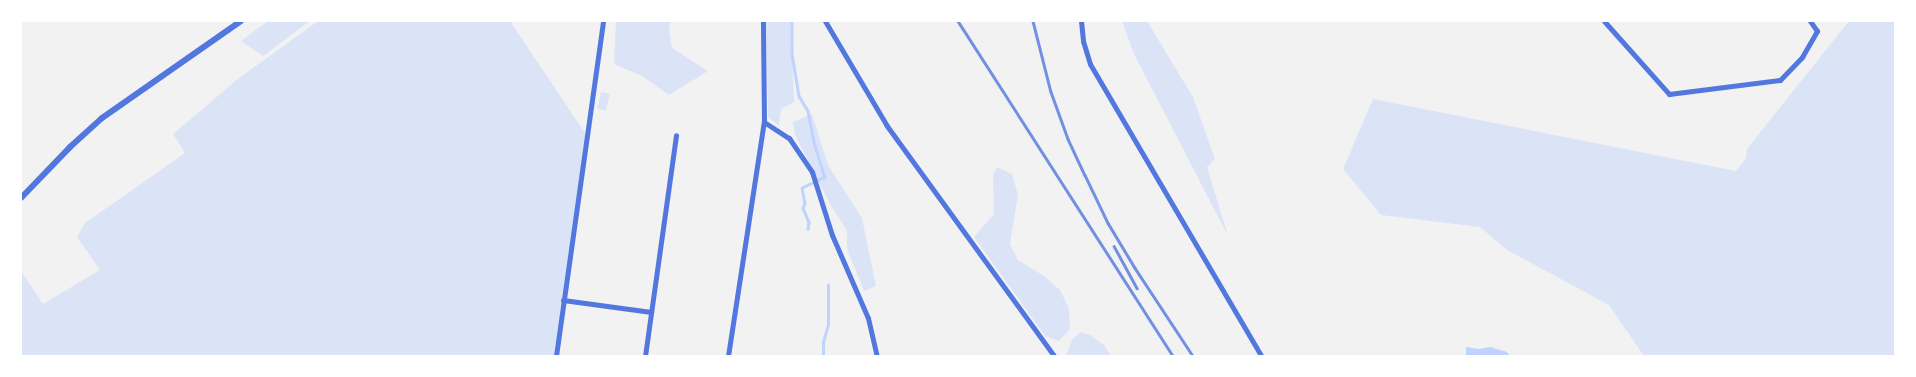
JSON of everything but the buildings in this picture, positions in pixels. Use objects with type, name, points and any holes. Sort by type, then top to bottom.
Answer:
[{"type":"street","points":[[21,198],[70,147],[102,118],[242,21]]},
{"type":"street","points":[[556,356],[603,21]]},
{"type":"street","points":[[728,356],[764,122],[763,21]]},
{"type":"street","points":[[825,21],[887,126],[1054,356]]},
{"type":"street","points":[[1081,21],[1083,40],[1090,64],[1261,356]]},
{"type":"street","points":[[1604,21],[1669,94],[1780,80],[1802,57],[1817,31],[1810,21]]},
{"type":"street","points":[[764,122],[789,138],[812,172],[832,235],[868,318],[877,356]]},
{"type":"street","points":[[645,356],[676,135]]},
{"type":"street","points":[[563,300],[651,312]]},
{"type":"shaded area","points":[[268,21],[310,21],[263,56],[241,41]]},
{"type":"shaded area","points":[[318,21],[510,21],[589,139],[558,356],[21,356],[21,271],[43,304],[100,270],[77,237],[85,223],[185,153],[173,134],[239,78]]},
{"type":"shaded area","points":[[616,21],[671,21],[669,29],[672,48],[708,71],[669,95],[642,76],[614,64]]},
{"type":"shaded area","points":[[766,21],[791,21],[794,102],[781,109],[779,126],[768,117]]},
{"type":"shaded area","points":[[1122,21],[1147,21],[1193,97],[1215,159],[1207,167],[1228,236],[1134,54]]},
{"type":"shaded area","points":[[1849,21],[1895,21],[1895,356],[1644,356],[1609,305],[1507,250],[1480,227],[1381,215],[1343,169],[1373,99],[1736,171],[1746,158],[1747,149]]},
{"type":"shaded area","points":[[601,92],[610,94],[606,111],[597,109]]},
{"type":"shaded area","points":[[812,114],[828,165],[862,218],[876,286],[864,291],[847,249],[847,231],[829,202],[795,135],[793,122]]},
{"type":"shaded area","points":[[997,167],[1012,174],[1018,195],[1010,244],[1018,260],[1044,276],[1060,290],[1069,309],[1070,329],[1059,341],[1045,336],[974,237],[994,214],[993,176]]},
{"type":"shaded area","points":[[1081,332],[1090,335],[1104,345],[1111,356],[1066,356],[1072,340]]},
{"type":"water","points":[[1466,347],[1479,349],[1490,347],[1507,352],[1510,356],[1466,356]]},
{"type":"waterway","points":[[792,21],[792,54],[799,96],[808,111],[814,142],[825,177],[802,188],[805,203],[803,208],[809,222],[808,229]]},
{"type":"waterway","points":[[823,356],[823,342],[828,325],[828,285]]},
{"type":"railway","points":[[958,21],[1173,356]]},
{"type":"railway","points":[[1033,21],[1051,92],[1068,139],[1085,175],[1108,223],[1193,356]]},
{"type":"railway","points":[[1114,246],[1137,288]]}]
